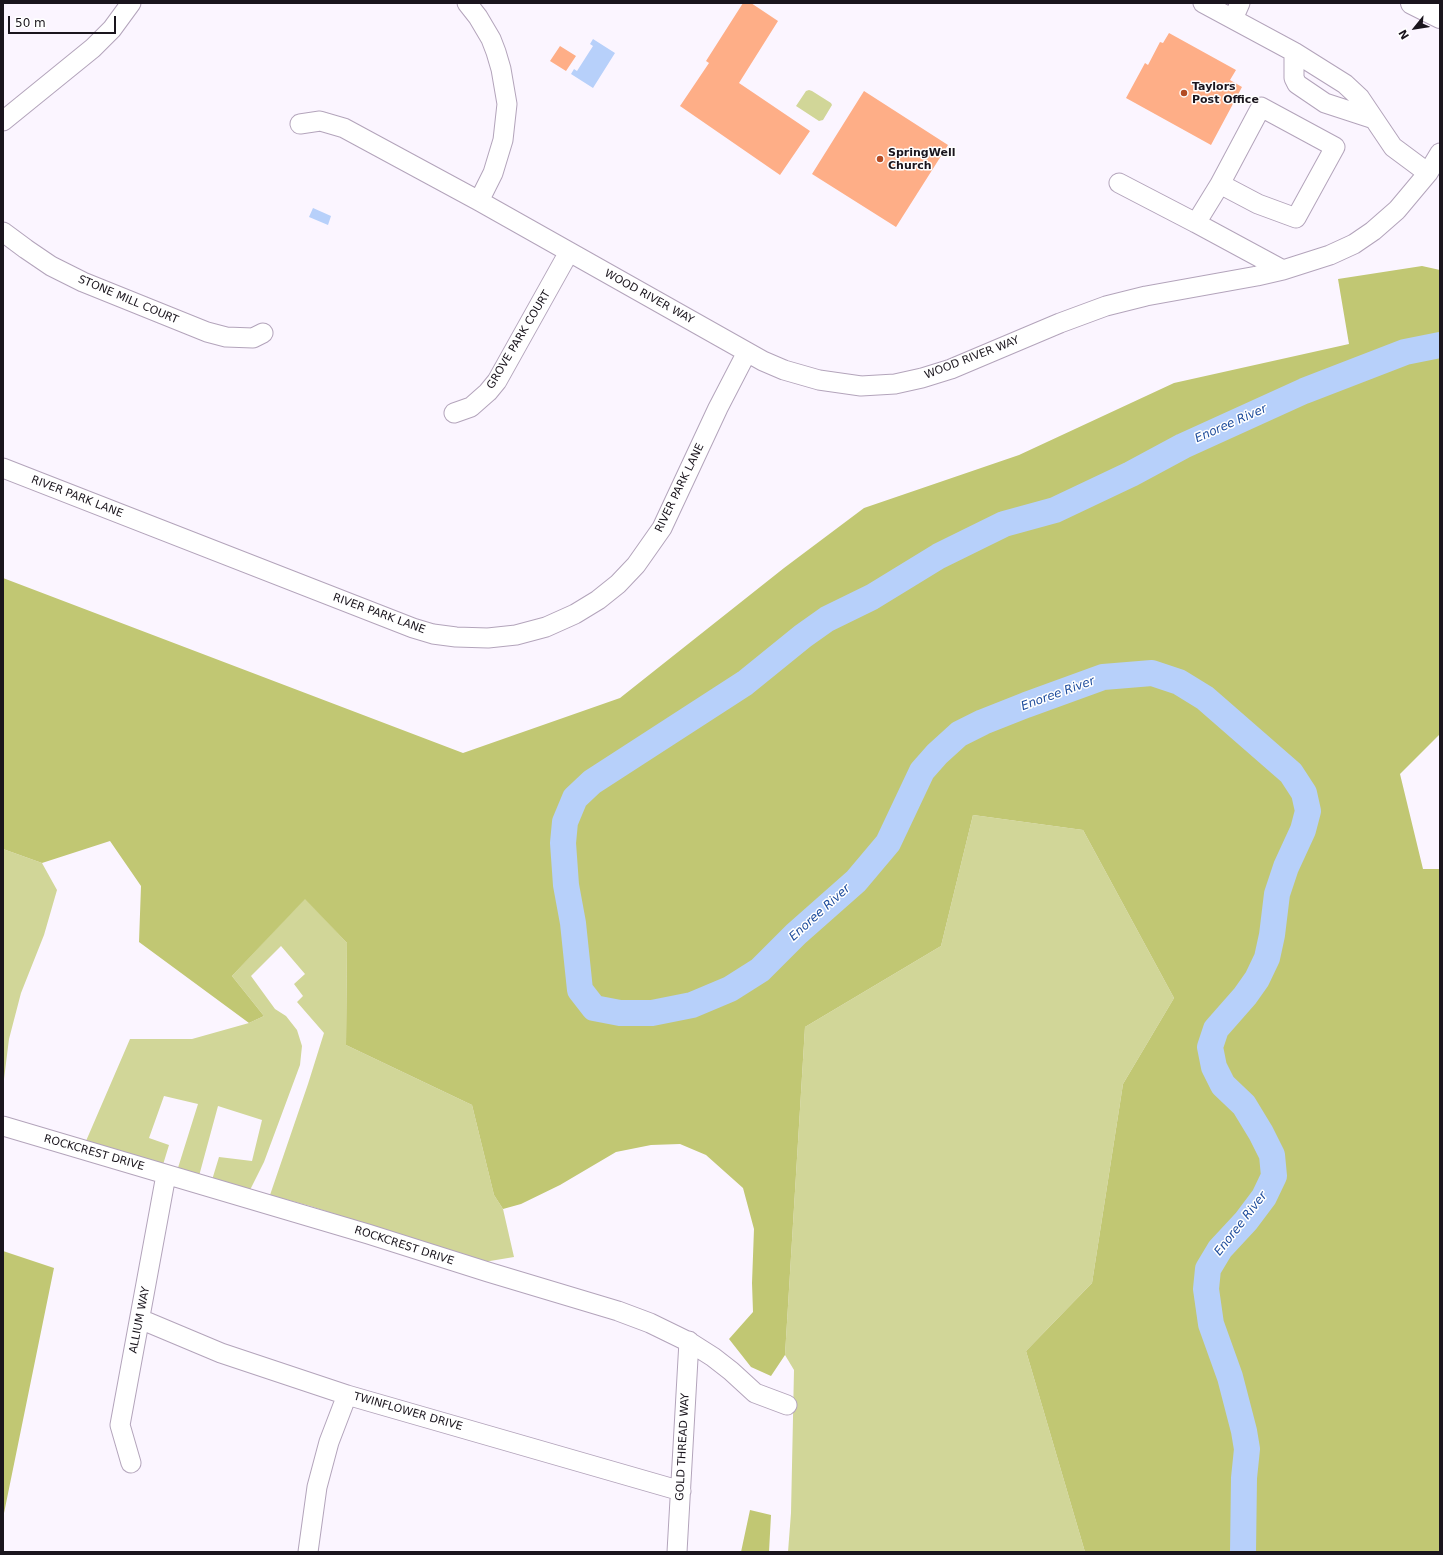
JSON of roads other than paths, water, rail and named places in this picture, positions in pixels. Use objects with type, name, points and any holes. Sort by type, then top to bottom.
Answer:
[{"type":"main road","points":[[1412,3],[1440,16]]},
{"type":"street","points":[[3,120],[93,48],[112,29],[131,3]]},
{"type":"street","points":[[468,3],[491,39],[501,69],[507,104],[503,140],[493,174],[479,201]]},
{"type":"street","points":[[1203,3],[1237,11],[1294,52],[1345,84],[1360,98],[1393,147],[1428,173]]},
{"type":"street","points":[[1294,52],[1294,78],[1298,84],[1325,103],[1374,119]]},
{"type":"street","points":[[1335,106],[1342,100],[1345,93],[1345,84]]},
{"type":"street","points":[[1196,224],[1220,184],[1261,107],[1335,147],[1296,218],[1258,204],[1220,184]]},
{"type":"street","name":"WOOD RIVER WAY","points":[[300,124],[320,121],[344,128],[479,201],[747,352],[784,370],[819,380],[861,386],[895,384],[951,369],[1060,322],[1106,306],[1146,296],[1221,284],[1282,270],[1330,254],[1354,244],[1373,231],[1397,210],[1428,173],[1440,153]]},
{"type":"street","points":[[1119,183],[1282,270]]},
{"type":"street","name":"STONE MILL COURT","points":[[3,232],[51,266],[83,282],[208,332],[226,337],[253,338],[263,333]]},
{"type":"street","name":"GROVE PARK COURT","points":[[454,413],[470,407],[488,392],[497,382],[569,252]]},
{"type":"street","name":"RIVER PARK LANE","points":[[3,468],[413,628],[433,634],[464,638],[488,638],[516,635],[546,627],[575,614],[598,600],[618,584],[636,565],[662,528],[718,408],[747,352]]},
{"type":"street","name":"ROCKCREST DRIVE","points":[[3,1126],[368,1234],[618,1311],[650,1323],[688,1341],[713,1357],[755,1393],[787,1405]]},
{"type":"street","name":"ALLIUM WAY","points":[[131,1463],[120,1426],[166,1175]]},
{"type":"street","name":"TWINFLOWER DRIVE","points":[[140,1319],[221,1353],[347,1395],[681,1490]]},
{"type":"street","name":"GOLD THREAD WAY","points":[[676,1552],[681,1490],[688,1341]]},
{"type":"street","points":[[308,1552],[316,1487],[329,1442],[347,1395]]},
{"type":"water","points":[[593,39],[615,53],[593,88],[571,74],[574,69],[577,71],[593,46],[590,44]]},
{"type":"water","points":[[313,208],[331,216],[328,225],[309,217]]},
{"type":"waterway","name":"Enoree River","points":[[1243,1552],[1244,1478],[1247,1449],[1244,1431],[1230,1377],[1211,1324],[1206,1289],[1208,1269],[1220,1249],[1246,1221],[1264,1197],[1274,1176],[1272,1155],[1244,1105],[1223,1085],[1214,1067],[1210,1047],[1216,1029],[1245,996],[1257,979],[1267,958],[1272,935],[1277,894],[1286,867],[1303,830],[1308,811],[1304,793],[1291,773],[1205,698],[1179,682],[1152,673],[1103,677],[1026,705],[983,722],[959,734],[937,754],[922,771],[888,843],[856,881],[796,934],[760,970],[730,989],[692,1005],[652,1013],[620,1013],[594,1008],[580,990],[573,923],[566,885],[563,843],[565,822],[575,798],[592,782],[745,683],[803,636],[827,619],[872,597],[939,556],[1004,524],[1055,510],[1131,474],[1183,446],[1304,391],[1405,352],[1440,345]]},
{"type":"place","name":"Taylors Post Office","points":[[1184,93]]},
{"type":"place","name":"SpringWell Church","points":[[880,159]]}]
